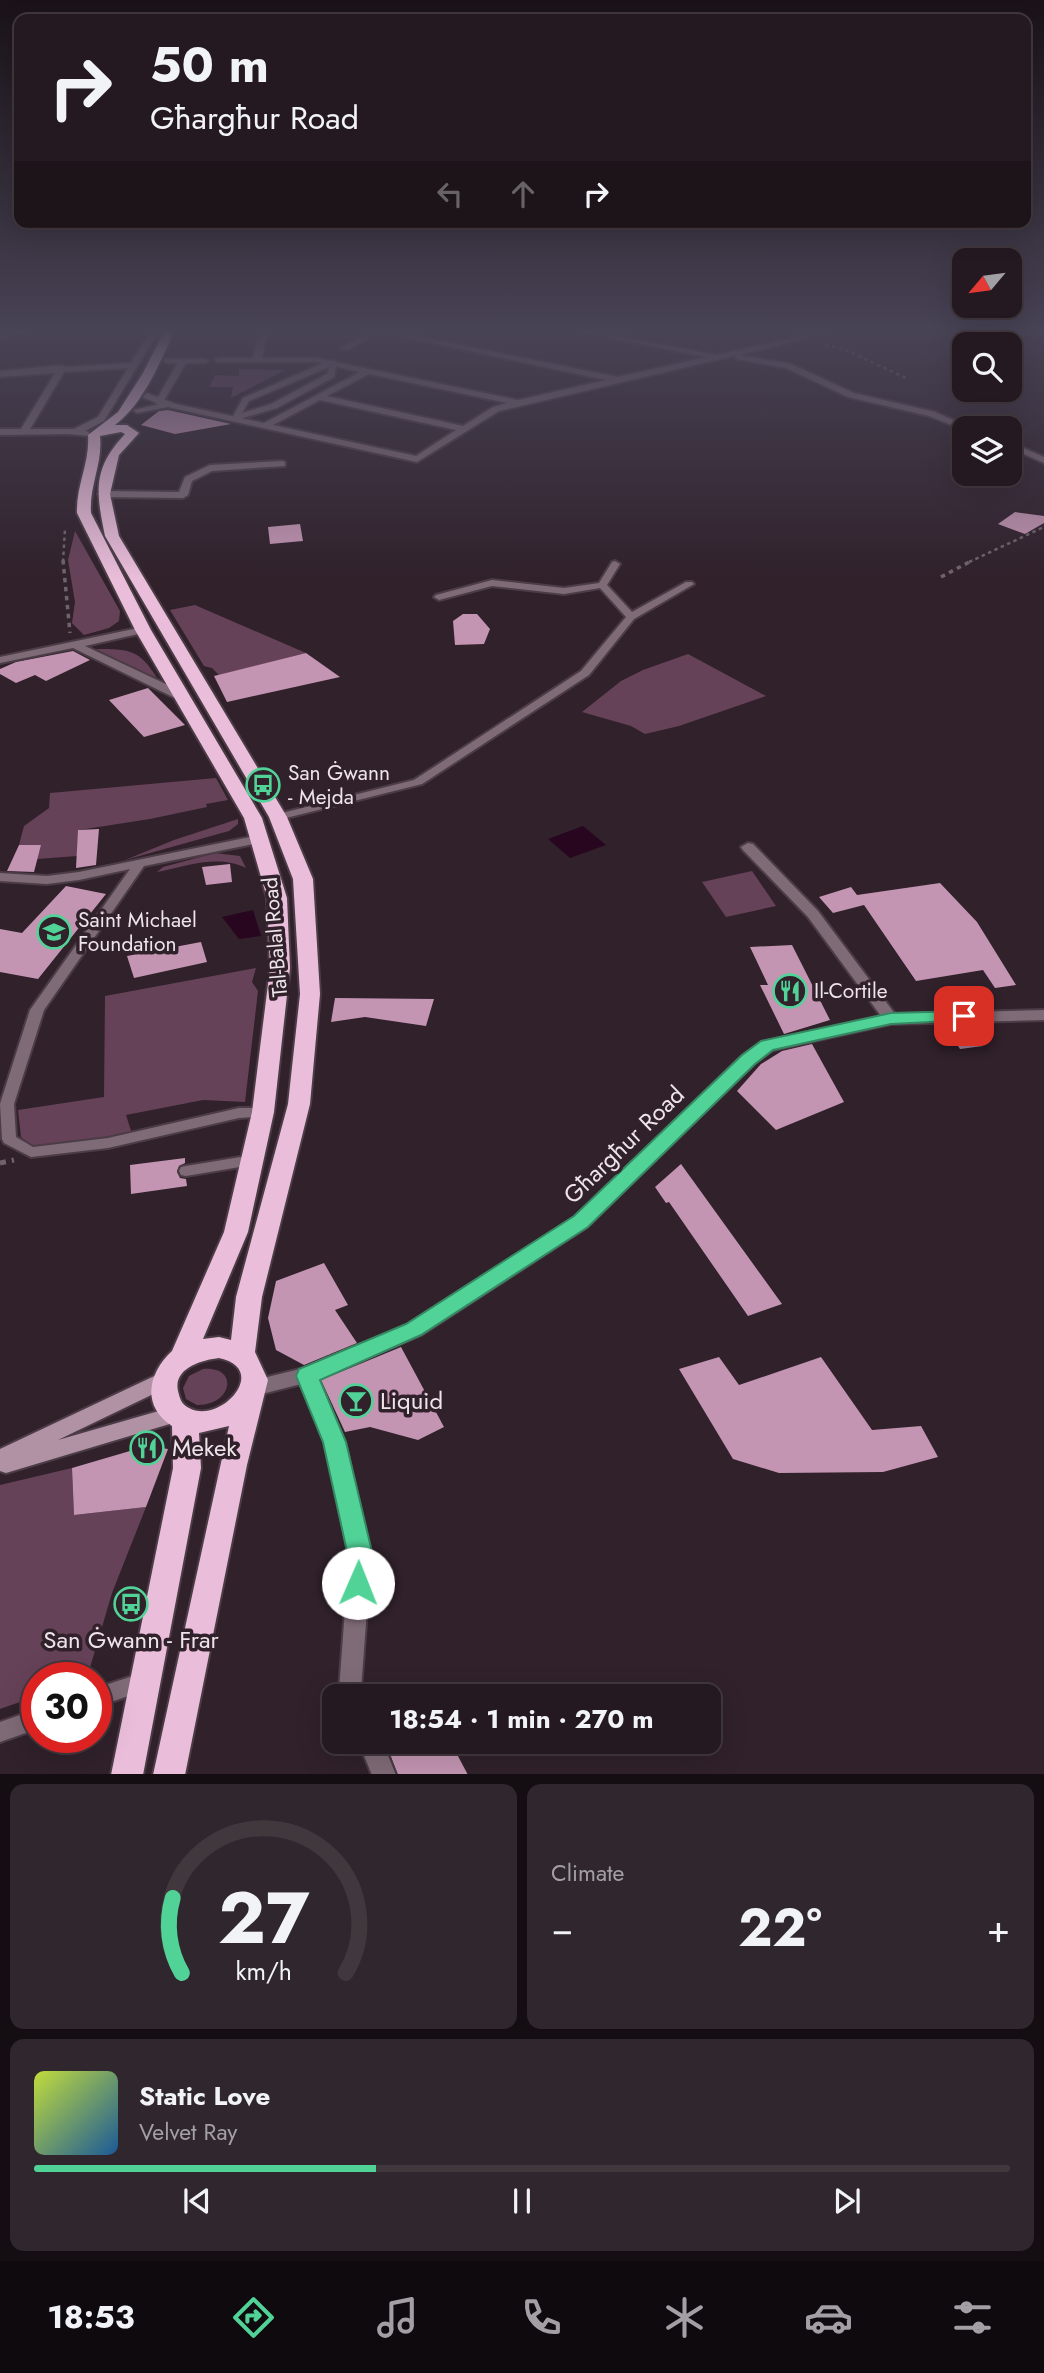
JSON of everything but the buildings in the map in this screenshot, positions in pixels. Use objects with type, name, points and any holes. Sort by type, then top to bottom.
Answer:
[{"type":"highway","name":"Tal-Balal Road","points":[[121,415],[101,430],[83,494],[84,513],[143,630],[254,818],[277,898],[280,968],[263,1112],[253,1160],[236,1232],[183,1357],[171,1367],[165,1379]]},
{"type":"highway","name":"Tal-Balal Road","points":[[134,415],[128,434],[113,454],[103,494],[112,536],[278,817],[303,879],[310,994],[299,1104],[249,1297],[242,1355],[255,1372],[252,1393]]},
{"type":"highway","name":"Tal-Balal Road","points":[[101,430],[109,443],[128,434]]},
{"type":"highway","points":[[183,1357],[194,1351],[220,1347],[242,1355]]},
{"type":"highway","points":[[127,1774],[187,1468],[180,1417],[163,1394],[165,1379]]},
{"type":"highway","points":[[180,1417],[195,1422],[220,1419],[233,1414],[252,1393]]},
{"type":"highway","points":[[169,1774],[233,1465],[252,1393]]},
{"type":"main road","points":[[0,1459],[165,1379]]},
{"type":"main road","points":[[0,1465],[180,1417]]},
{"type":"street","points":[[24,431],[34,415]]},
{"type":"street","name":"Tal-Balal Road","points":[[76,432],[101,430],[109,415]]},
{"type":"street","points":[[219,415],[417,459],[488,415]]},
{"type":"street","points":[[267,425],[286,415]]},
{"type":"street","points":[[399,415],[463,429]]},
{"type":"street","points":[[934,415],[952,422]]},
{"type":"street","points":[[0,432],[101,430]]},
{"type":"street","points":[[1022,450],[1044,460]]},
{"type":"street","points":[[103,494],[183,495],[188,479],[210,468],[282,464]]},
{"type":"street","points":[[0,660],[77,646],[143,630]]},
{"type":"street","points":[[77,646],[183,696]]},
{"type":"street","points":[[748,847],[813,914],[891,1019]]},
{"type":"street","name":"Għargħur Road","points":[[252,1393],[307,1376],[414,1329],[581,1222],[748,1060],[768,1046],[891,1019],[1044,1015]]},
{"type":"street","points":[[307,1376],[335,1442],[360,1556],[350,1684]]},
{"type":"street","points":[[375,1754],[383,1774]]},
{"type":"lane","points":[[236,418],[246,415]]},
{"type":"lane","points":[[439,597],[492,583],[564,591],[602,585],[615,564]]},
{"type":"lane","points":[[278,817],[418,782],[585,673],[631,617],[689,584]]},
{"type":"lane","points":[[602,585],[631,617]]},
{"type":"lane","points":[[0,877],[47,880],[260,839]]},
{"type":"lane","points":[[141,864],[37,1010],[7,1104],[9,1139],[31,1152],[108,1143],[239,1113],[263,1112]]},
{"type":"lane","points":[[186,1171],[253,1160]]},
{"type":"lane","points":[[112,1693],[146,1681]]},
{"type":"lane","points":[[0,1732],[21,1725]]},
{"type":"path","points":[[941,577],[953,569],[998,552],[1044,527]]},
{"type":"path","points":[[65,529],[63,564],[68,627],[77,646]]},
{"type":"shaded area","points":[[75,531],[120,611],[119,621],[109,628],[84,635],[72,623],[75,602],[68,560]]},
{"type":"shaded area","points":[[195,605],[306,653],[219,675],[212,668],[204,666],[170,610]]},
{"type":"shaded area","points":[[96,649],[117,649],[132,653],[145,661],[157,678],[156,680]]},
{"type":"shaded area","points":[[688,654],[766,696],[679,726],[645,734],[631,726],[582,712],[621,681]]},
{"type":"shaded area","points":[[216,778],[228,800],[150,819],[79,830],[77,856],[37,859],[41,845],[19,845],[24,826],[49,808],[50,793]]},
{"type":"shaded area","points":[[238,819],[238,824],[229,831],[125,860],[174,840]]},
{"type":"shaded area","points":[[583,826],[606,845],[570,858],[548,839]]},
{"type":"shaded area","points":[[215,853],[240,856],[246,868],[213,862],[157,872],[163,867]]},
{"type":"shaded area","points":[[752,871],[776,906],[726,917],[702,882]]},
{"type":"shaded area","points":[[253,910],[261,936],[239,939],[222,917]]},
{"type":"shaded area","points":[[256,968],[252,982],[258,991],[245,1102],[203,1100],[126,1115],[132,1134],[108,1141],[36,1149],[21,1137],[18,1110],[104,1097],[105,996]]},
{"type":"shaded area","points":[[203,1369],[223,1374],[227,1379],[227,1386],[218,1399],[209,1404],[197,1405],[186,1399],[183,1388],[189,1376]]},
{"type":"shaded area","points":[[72,1468],[74,1515],[146,1507],[112,1593],[92,1662],[21,1662],[21,1702],[0,1709],[0,1485]]},
{"type":"place","name":"San Ġwann - Mejda","points":[[263,785]]},
{"type":"place","name":"Saint Michael Foundation","points":[[54,932]]},
{"type":"place","name":"Il-Cortile","points":[[790,991]]},
{"type":"place","name":"Liquid","points":[[356,1401]]},
{"type":"place","name":"Mekek","points":[[147,1448]]},
{"type":"place","name":"San Ġwann - Frar","points":[[131,1604]]},
{"type":"route","points":[[358,1583],[360,1556],[335,1442],[307,1376],[414,1329],[581,1222],[748,1060],[768,1046],[891,1019],[964,1016]]}]
